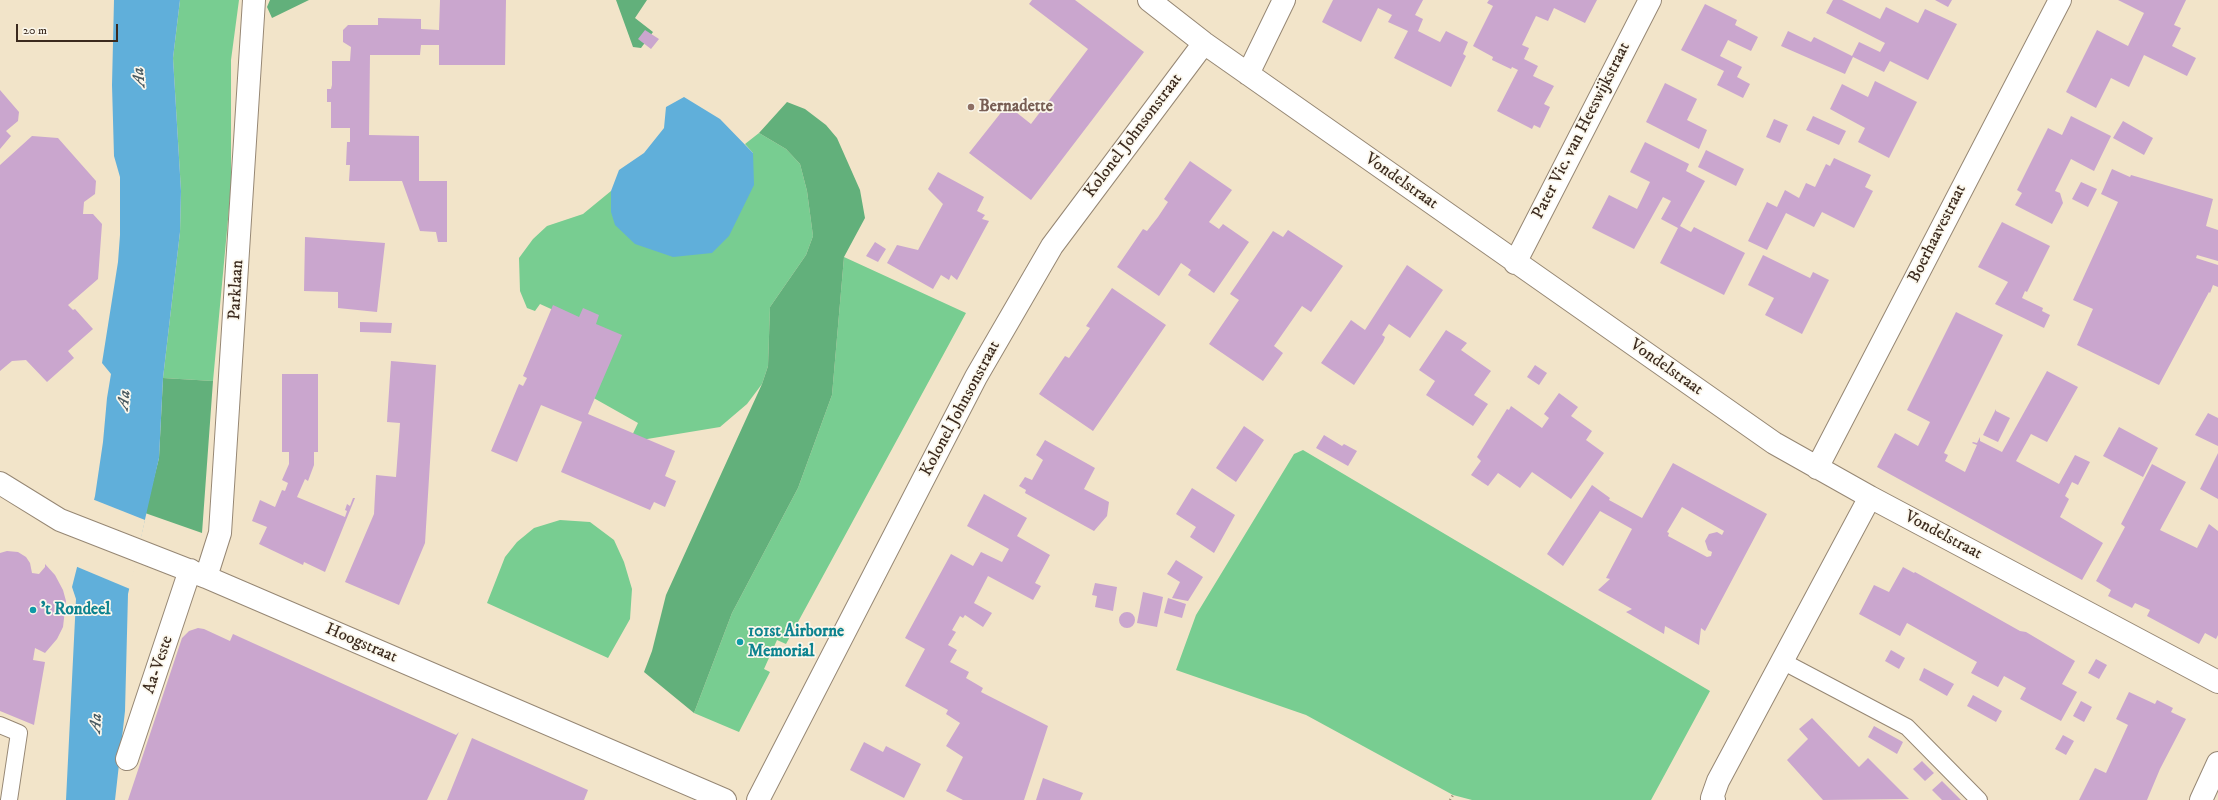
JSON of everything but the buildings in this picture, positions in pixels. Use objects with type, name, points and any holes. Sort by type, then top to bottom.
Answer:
[{"type":"street","name":"Parklaan","points":[[198,574],[220,532],[254,0]]},
{"type":"street","name":"Vondelstraat","points":[[1149,0],[1204,43],[1774,443],[1870,497],[2218,682]]},
{"type":"street","points":[[1248,74],[1284,0]]},
{"type":"street","name":"Pater Vic. van Heeswijkstraat","points":[[1515,262],[1650,0]]},
{"type":"street","name":"Boerhaavestraat","points":[[1817,468],[2060,0]]},
{"type":"street","name":"Kolonel Johnsonstraat","points":[[758,800],[976,377],[1052,246],[1204,43]]},
{"type":"street","name":"Hoogstraat","points":[[0,484],[60,520],[198,574],[725,800]]},
{"type":"street","points":[[1714,800],[1712,798],[1718,781],[1870,497]]},
{"type":"street","name":"Aa-Veste","points":[[127,759],[198,574]]},
{"type":"street","points":[[2201,800],[2218,763]]},
{"type":"lane","points":[[1782,661],[1907,727],[1980,800]]},
{"type":"lane","points":[[0,725],[19,733],[9,800]]},
{"type":"path","points":[[1450,800],[1453,794]]},
{"type":"green space","points":[[180,0],[239,0],[231,60],[231,187],[213,381],[163,378],[180,232],[181,191],[173,58]]},
{"type":"green space","points":[[270,0],[309,0],[272,18],[267,7]]},
{"type":"green space","points":[[616,0],[647,0],[635,18],[653,32],[641,48],[633,47]]},
{"type":"green space","points":[[787,102],[805,109],[826,125],[837,138],[860,190],[865,218],[844,257],[832,395],[798,488],[732,613],[694,713],[644,672],[652,651],[666,595],[762,384],[768,366],[770,307],[806,255],[813,236],[807,191],[800,164],[786,149],[759,133]]},
{"type":"green space","points":[[759,133],[786,149],[800,164],[807,191],[813,236],[806,255],[770,307],[768,366],[762,384],[747,404],[720,427],[629,442],[638,423],[583,392],[591,327],[540,304],[535,311],[527,308],[520,291],[519,258],[533,239],[547,226],[583,214],[611,191],[611,212],[753,153],[745,144]]},
{"type":"green space","points":[[844,257],[966,313],[786,644],[777,640],[764,669],[770,672],[739,732],[694,713],[732,613],[798,488],[832,395]]},
{"type":"green space","points":[[163,378],[213,381],[202,533],[145,513],[159,458]]},
{"type":"green space","points":[[1303,450],[1710,691],[1651,800],[1472,800],[1453,795],[1306,715],[1176,670],[1196,615],[1294,454]]},
{"type":"green space","points":[[560,520],[590,522],[614,540],[624,562],[632,589],[630,619],[608,658],[487,603],[505,557],[517,542],[534,528]]},
{"type":"water","name":"Aa","points":[[114,0],[180,0],[173,58],[181,191],[180,232],[163,378],[159,458],[128,594],[125,711],[115,800],[66,800],[76,599],[72,587],[95,496],[103,442],[111,374],[102,363],[118,262],[120,235],[120,177],[114,156],[112,85]]},
{"type":"water","points":[[684,97],[720,119],[753,153],[754,185],[729,236],[712,253],[673,257],[635,244],[615,225],[611,212],[611,191],[619,170],[644,153],[664,128],[666,107]]},
{"type":"pier","points":[[92,499],[145,520],[130,589],[75,566]]},
{"type":"place","name":"Bernadette","points":[[971,107]]},
{"type":"place","name":"'t Rondeel","points":[[33,610]]},
{"type":"place","name":"101st Airborne Memorial","points":[[740,642]]}]
